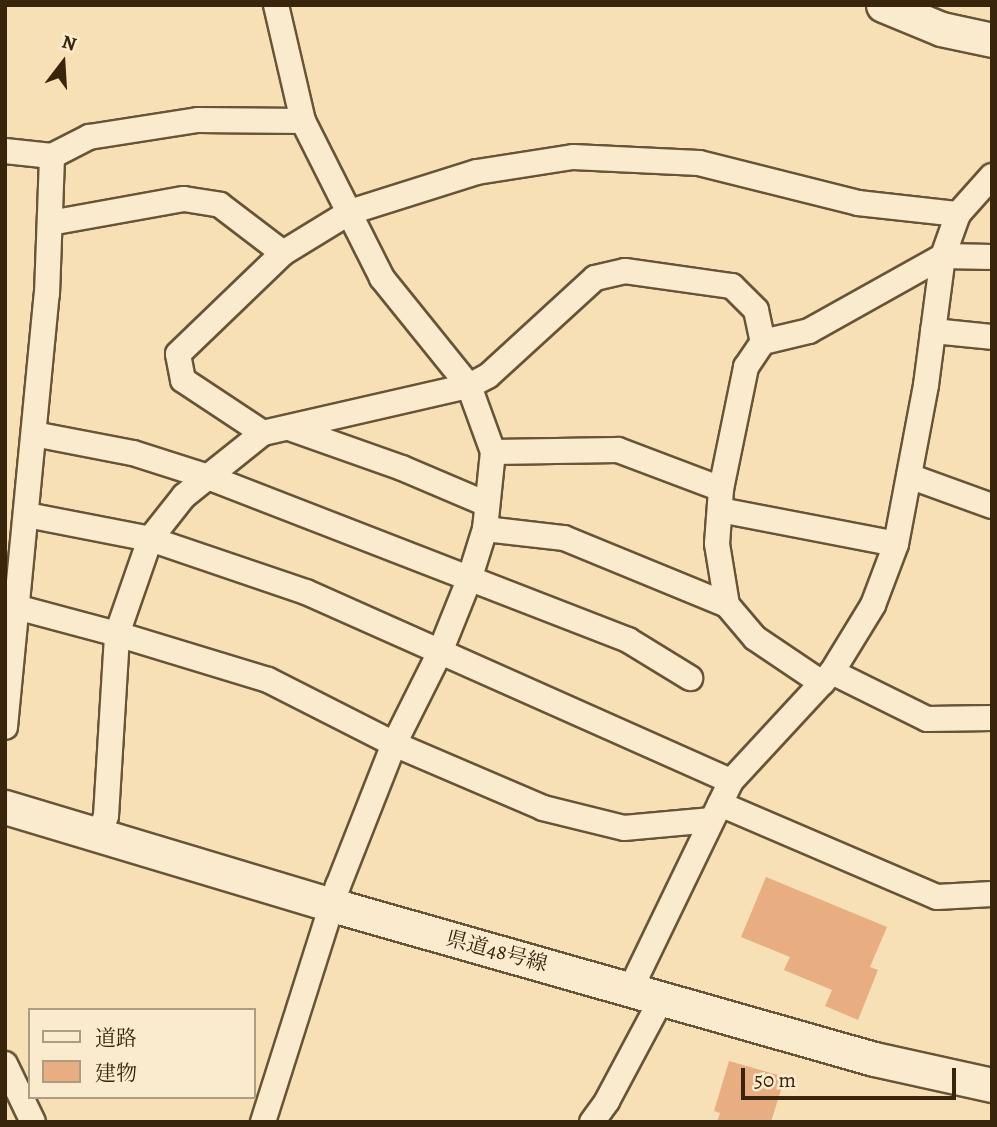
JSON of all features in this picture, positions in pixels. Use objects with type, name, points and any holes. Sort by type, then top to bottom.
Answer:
[{"type":"main road","points":[[883,5],[941,29],[992,40]]},
{"type":"main road","name":"県道48号線","points":[[5,807],[332,905],[874,1059],[992,1085]]},
{"type":"street","points":[[263,1122],[332,905],[394,744],[440,652],[469,579],[486,517],[493,452],[469,386],[382,278],[303,121],[276,5]]},
{"type":"street","points":[[5,151],[52,156],[89,137],[198,120],[303,121]]},
{"type":"street","points":[[5,727],[11,606],[27,515],[34,434],[50,223],[52,156]]},
{"type":"street","points":[[263,433],[183,380],[178,354],[283,253],[350,212],[477,172],[573,157],[699,163],[858,203],[958,214]]},
{"type":"street","points":[[631,988],[731,781],[827,677],[873,605],[896,544],[933,331],[943,256],[958,214],[992,176]]},
{"type":"street","points":[[50,223],[184,200],[220,205],[283,253]]},
{"type":"street","points":[[727,605],[717,544],[720,499],[746,367],[763,342],[809,331],[943,256],[992,257]]},
{"type":"street","points":[[99,836],[106,816],[117,634],[150,539],[184,496],[263,433],[469,386],[488,376],[595,278],[625,271],[733,286],[756,310],[763,342]]},
{"type":"street","points":[[933,331],[992,337]]},
{"type":"street","points":[[289,428],[402,468],[486,517],[564,538],[727,605],[755,638],[827,677],[927,719],[992,718]]},
{"type":"street","points":[[34,434],[133,453],[208,477],[628,640],[690,678]]},
{"type":"street","points":[[493,452],[618,450],[720,499],[896,544]]},
{"type":"street","points":[[909,476],[992,506]]},
{"type":"street","points":[[27,515],[150,539],[306,592],[731,781]]},
{"type":"street","points":[[11,606],[117,634],[268,680],[394,744],[556,812],[624,828],[716,812],[937,897],[989,889]]},
{"type":"street","points":[[592,1122],[607,1101],[662,998]]},
{"type":"street","points":[[5,1064],[33,1122]]},
{"type":"building","points":[[766,877],[887,927],[870,967],[878,970],[858,1020],[825,1006],[832,990],[784,970],[790,957],[741,937]]},
{"type":"building","points":[[729,1061],[785,1077],[771,1122],[717,1122],[720,1113],[714,1111]]}]
